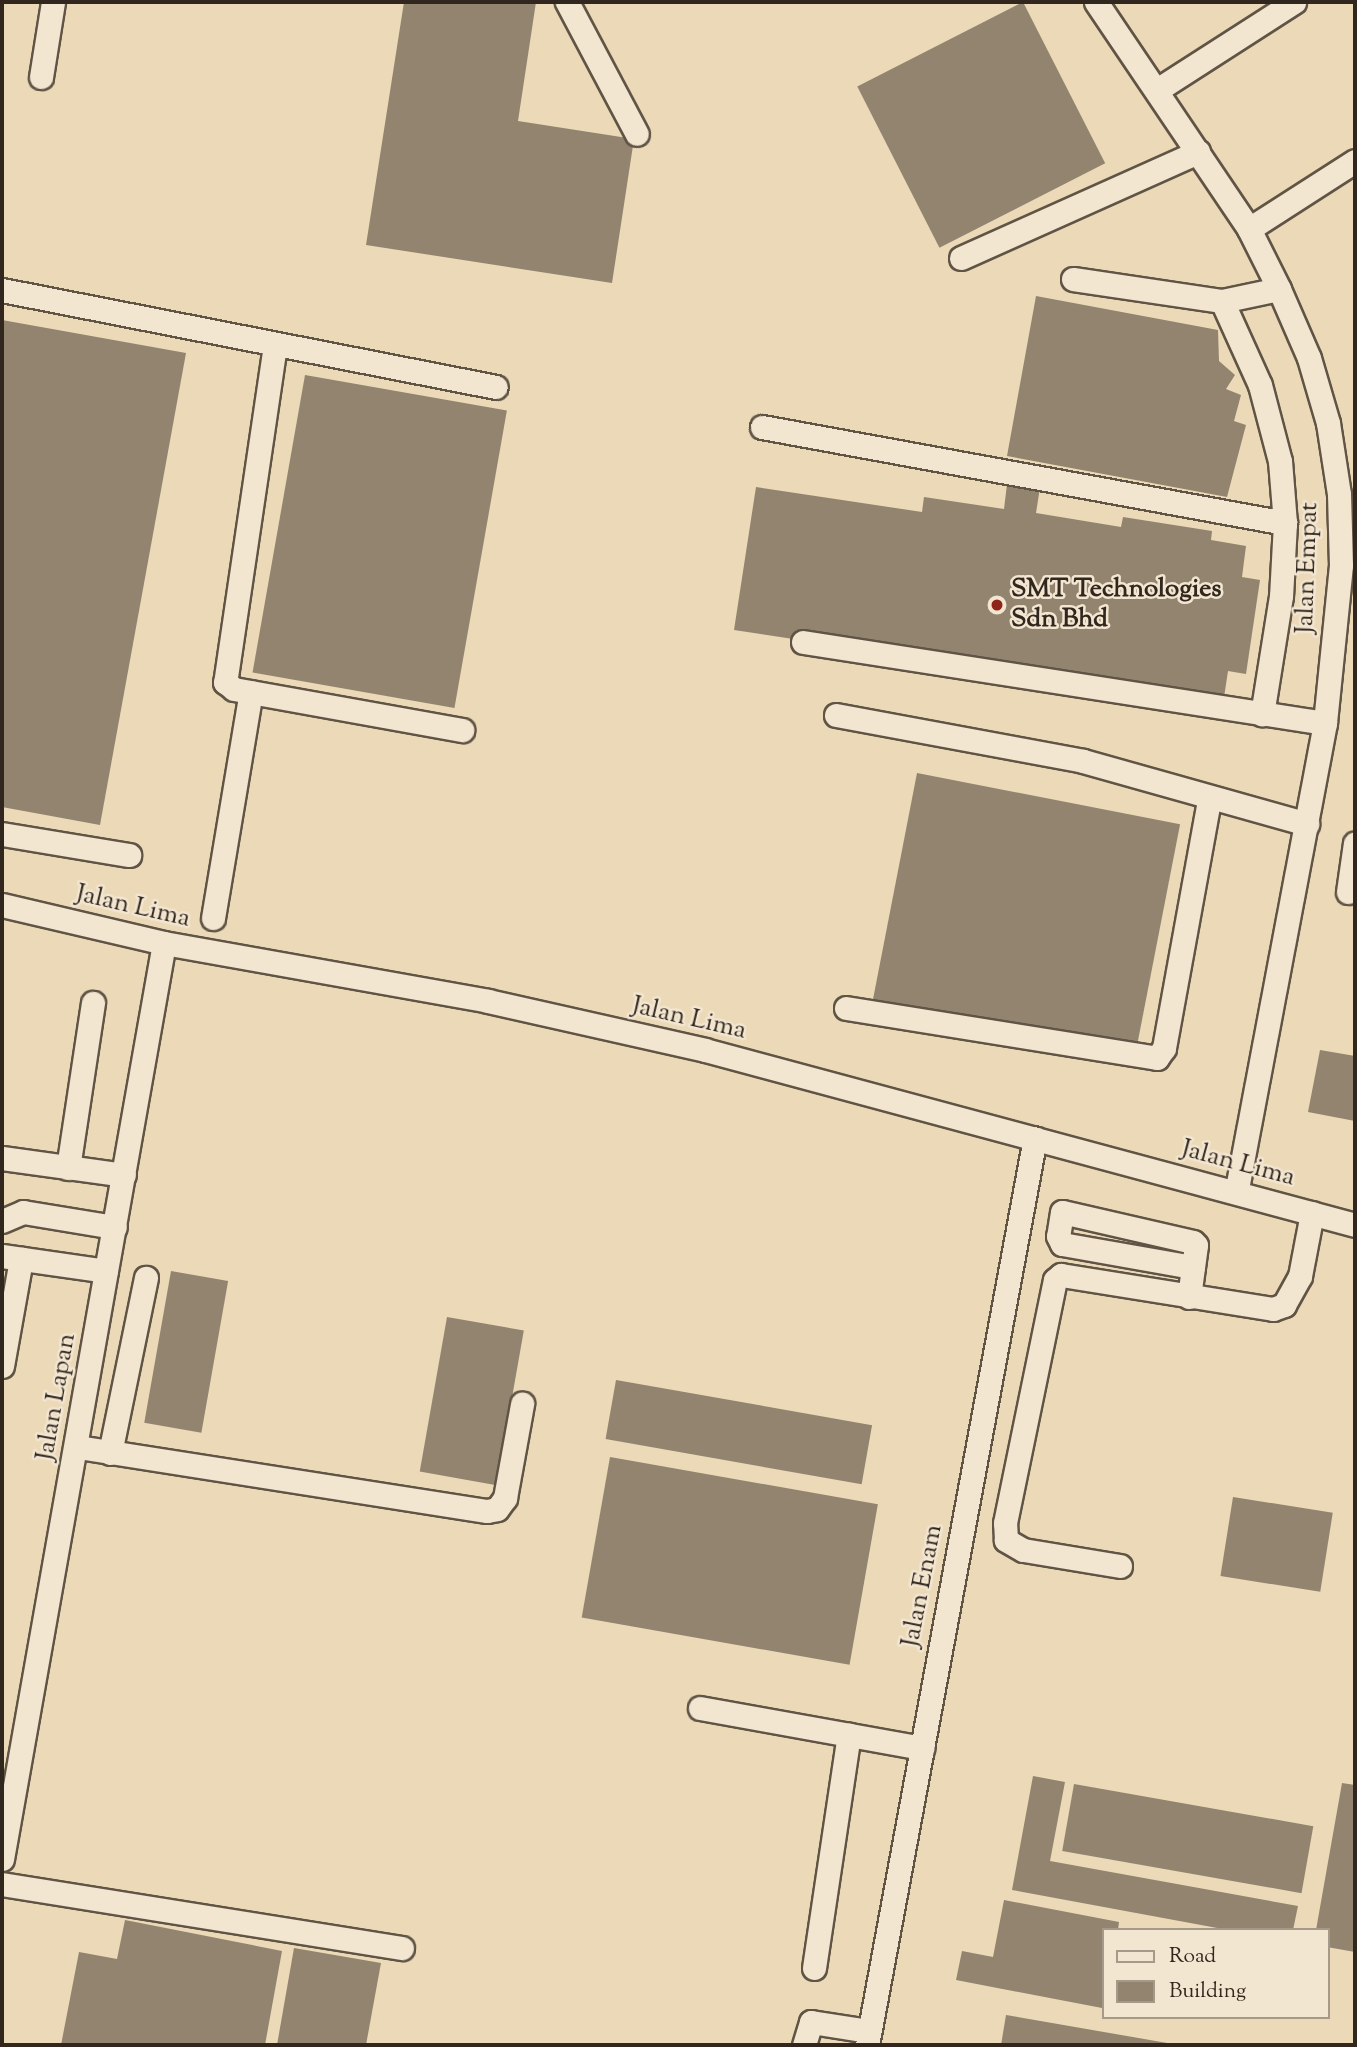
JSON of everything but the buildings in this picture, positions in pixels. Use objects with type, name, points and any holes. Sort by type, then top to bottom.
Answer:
[{"type":"street","points":[[41,77],[53,2]]},
{"type":"street","points":[[567,2],[637,134]]},
{"type":"street","name":"Jalan Empat","points":[[1096,2],[1249,229],[1309,358],[1328,423],[1338,482],[1344,648],[1325,723],[1236,1192]]},
{"type":"street","points":[[1157,90],[1294,2]]},
{"type":"street","points":[[961,257],[1198,152]]},
{"type":"street","points":[[1249,229],[1355,161]]},
{"type":"street","points":[[1073,279],[1222,301],[1279,289]]},
{"type":"street","points":[[2,290],[496,387]]},
{"type":"street","points":[[1222,301],[1260,385],[1280,461],[1285,523],[1281,596],[1262,714]]},
{"type":"street","points":[[275,345],[224,673],[225,681],[234,689],[462,730]]},
{"type":"street","points":[[762,427],[1285,523]]},
{"type":"street","points":[[803,642],[1325,723]]},
{"type":"street","points":[[214,918],[251,692]]},
{"type":"street","points":[[836,715],[1083,761],[1209,800],[1307,824]]},
{"type":"street","points":[[846,1008],[1157,1058],[1164,1048],[1209,800]]},
{"type":"street","points":[[2,834],[129,855]]},
{"type":"street","points":[[1348,892],[1355,843]]},
{"type":"street","name":"Jalan Lima","points":[[2,905],[164,943],[488,1002],[705,1050],[1355,1225]]},
{"type":"street","name":"Jalan Lapan","points":[[2,1859],[8,1790],[78,1447],[164,943]]},
{"type":"street","points":[[68,1168],[93,1003]]},
{"type":"street","name":"Jalan Enam","points":[[868,2038],[1035,1138]]},
{"type":"street","points":[[2,1158],[124,1175]]},
{"type":"street","points":[[2,1221],[23,1212],[115,1227]]},
{"type":"street","points":[[1189,1297],[1196,1245],[1191,1241],[1062,1212],[1058,1236],[1062,1244],[1193,1267]]},
{"type":"street","points":[[1120,1566],[1023,1550],[1006,1541],[1005,1523],[1051,1286],[1061,1275],[1252,1307],[1284,1305],[1300,1276],[1312,1213]]},
{"type":"street","points":[[2,1366],[11,1257],[106,1271]]},
{"type":"street","points":[[110,1453],[146,1278]]},
{"type":"street","points":[[78,1447],[487,1511],[503,1505],[522,1404]]},
{"type":"street","points":[[700,1708],[922,1748]]},
{"type":"street","points":[[814,1968],[849,1735]]},
{"type":"street","points":[[2,1884],[402,1948]]},
{"type":"street","points":[[804,2045],[811,2022],[868,2038]]},
{"type":"place","name":"SMT Technologies Sdn Bhd","points":[[997,605]]}]
